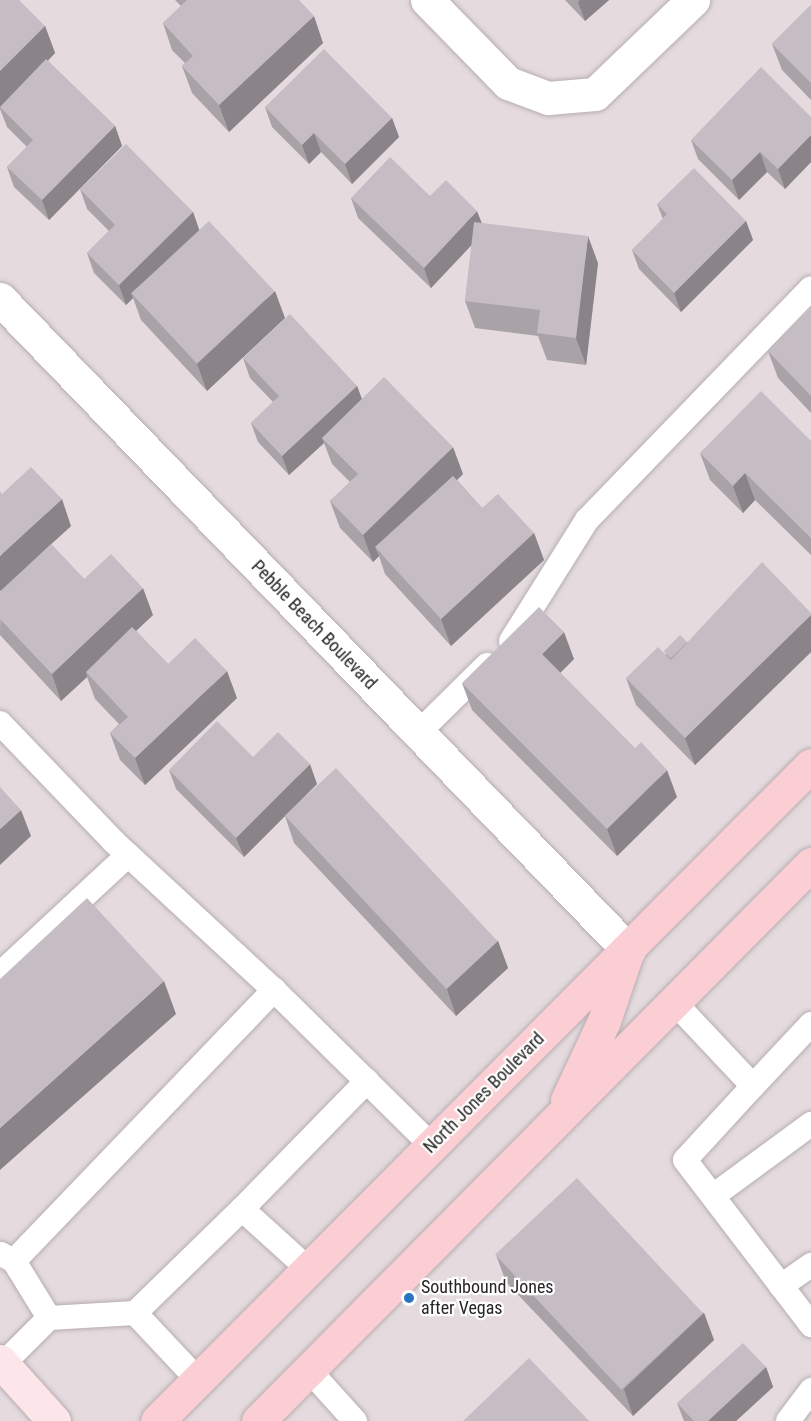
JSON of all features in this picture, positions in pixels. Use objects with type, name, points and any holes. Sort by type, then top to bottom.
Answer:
[{"type":"main road","name":"North Jones Boulevard","points":[[157,1421],[811,765]]},
{"type":"main road","points":[[258,1421],[811,864]]},
{"type":"main road","points":[[558,1120],[604,1021],[627,950]]},
{"type":"main road","points":[[2,1362],[54,1421]]},
{"type":"street","points":[[427,0],[508,83],[548,98],[595,94],[693,0]]},
{"type":"street","name":"Pebble Beach Boulevard","points":[[0,299],[627,950]]},
{"type":"lane","points":[[418,733],[521,631],[587,520],[811,288]]},
{"type":"lane","points":[[0,723],[128,855],[274,990],[431,1145]]},
{"type":"lane","points":[[0,974],[128,855]]},
{"type":"lane","points":[[49,1318],[7,1257],[274,990]]},
{"type":"lane","points":[[674,1002],[753,1086]]},
{"type":"lane","points":[[811,1024],[685,1160],[811,1326]]},
{"type":"lane","points":[[2,1362],[49,1318],[135,1313],[242,1209],[367,1081]]},
{"type":"lane","points":[[713,1196],[811,1124]]},
{"type":"lane","points":[[242,1209],[307,1268]]},
{"type":"lane","points":[[781,1286],[811,1265]]},
{"type":"lane","points":[[135,1313],[198,1380]]},
{"type":"lane","points":[[309,1370],[355,1421]]},
{"type":"lane","points":[[788,1421],[811,1390]]},
{"type":"building","points":[[0,0],[19,0],[45,26],[0,71]]},
{"type":"building","points":[[187,0],[299,0],[314,16],[219,105],[182,66],[193,56],[163,23]]},
{"type":"building","points":[[811,5],[811,83],[772,44]]},
{"type":"building","points":[[324,49],[392,118],[345,164],[314,133],[302,145],[265,107]]},
{"type":"building","points":[[46,59],[115,126],[42,200],[7,167],[33,140],[0,107]]},
{"type":"building","points":[[761,67],[811,117],[811,135],[778,169],[760,152],[732,180],[691,140]]},
{"type":"building","points":[[126,144],[193,212],[119,285],[87,253],[115,225],[80,189]]},
{"type":"building","points":[[390,157],[430,196],[446,180],[477,211],[424,268],[351,198]]},
{"type":"building","points":[[694,168],[746,221],[674,293],[632,250],[667,214],[657,204]]},
{"type":"building","points":[[209,221],[274,291],[197,364],[131,293]]},
{"type":"building","points":[[474,222],[588,236],[576,338],[537,333],[540,310],[465,301]]},
{"type":"building","points":[[811,309],[811,396],[768,351]]},
{"type":"building","points":[[290,314],[357,386],[282,456],[251,423],[279,396],[243,358]]},
{"type":"building","points":[[384,377],[453,447],[363,535],[330,501],[358,474],[322,438]]},
{"type":"building","points":[[761,391],[811,441],[811,538],[745,473],[733,486],[700,453]]},
{"type":"building","points":[[31,467],[62,499],[0,556],[0,491],[2,494]]},
{"type":"building","points":[[453,476],[482,508],[498,494],[534,533],[441,619],[375,547]]},
{"type":"building","points":[[51,544],[84,579],[111,554],[143,588],[52,674],[0,619],[0,592]]},
{"type":"building","points":[[762,562],[811,615],[685,738],[626,678],[658,647],[671,660]]},
{"type":"building","points":[[539,607],[564,632],[542,654],[635,748],[641,742],[667,770],[607,829],[462,683]]},
{"type":"building","points":[[132,627],[168,664],[195,638],[227,671],[135,758],[110,733],[128,717],[86,672]]},
{"type":"building","points":[[680,635],[687,642],[671,658],[664,651]]},
{"type":"building","points":[[217,721],[253,757],[278,732],[310,764],[236,838],[169,770]]},
{"type":"building","points":[[336,768],[498,941],[446,989],[285,816]]},
{"type":"building","points":[[0,787],[21,810],[0,829]]},
{"type":"building","points":[[87,898],[164,981],[0,1128],[0,979]]},
{"type":"building","points":[[577,1178],[703,1313],[621,1390],[495,1254]]},
{"type":"building","points":[[743,1343],[766,1367],[708,1421],[694,1421],[677,1403]]},
{"type":"building","points":[[529,1358],[589,1421],[463,1421]]},
{"type":"place","name":"Southbound Jones after Vegas","points":[[409,1298]]}]
